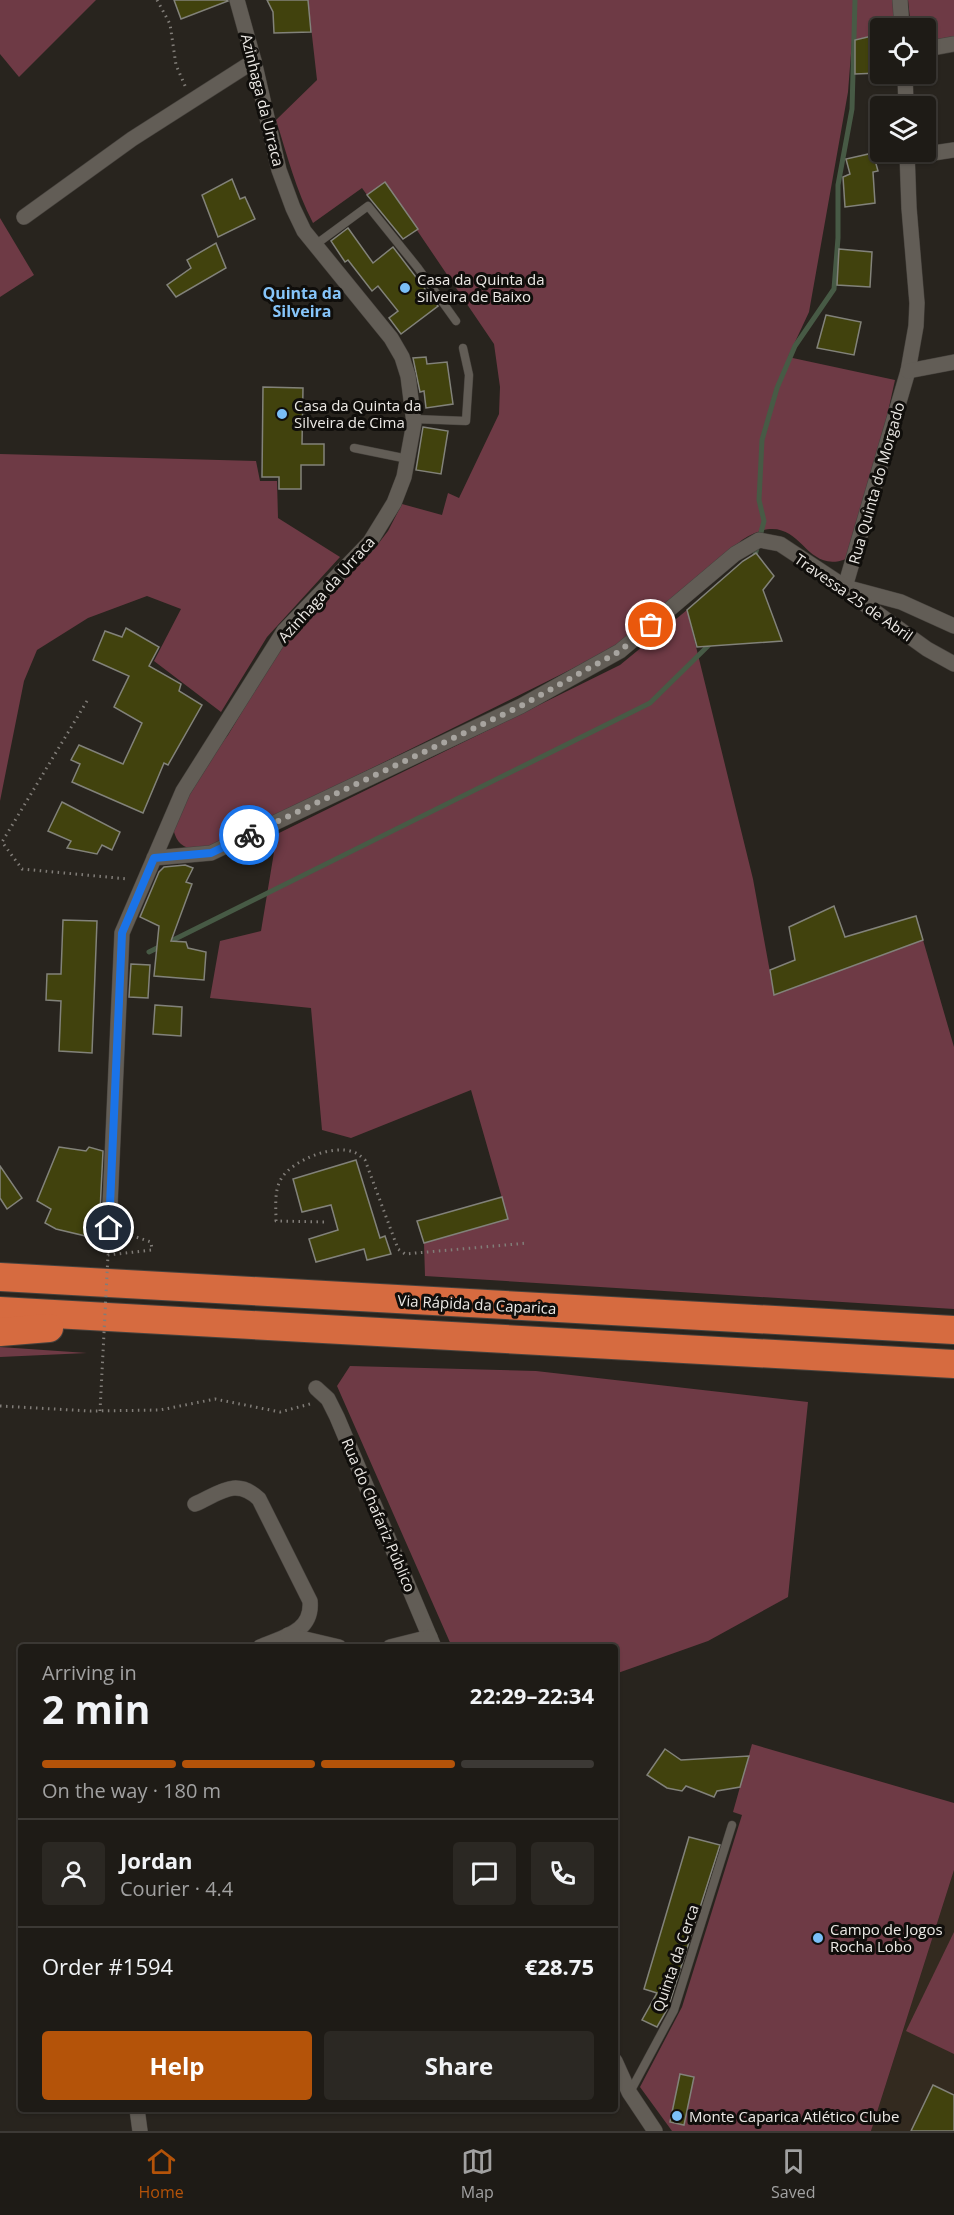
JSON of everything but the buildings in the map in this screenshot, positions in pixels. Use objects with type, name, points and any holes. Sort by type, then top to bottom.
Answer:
[{"type":"highway","name":"Via Rápida da Caparica","points":[[0,1277],[954,1330]]},
{"type":"highway","points":[[0,1311],[954,1364]]},
{"type":"highway","points":[[0,1332],[149,1319]]},
{"type":"street","name":"Azinhaga da Urraca","points":[[109,1228],[122,933],[183,791],[284,631],[344,571],[370,542],[384,521],[394,503],[408,459],[414,419],[408,376],[402,357],[391,338],[300,223],[279,170],[254,61],[237,0]]},
{"type":"street","points":[[900,0],[901,18]]},
{"type":"street","points":[[936,47],[954,44]]},
{"type":"street","points":[[24,217],[132,139],[254,61]]},
{"type":"street","points":[[936,152],[954,150]]},
{"type":"street","name":"Rua Quinta do Morgado","points":[[845,587],[908,371],[916,326],[917,303],[907,162]]},
{"type":"street","points":[[908,371],[954,362]]},
{"type":"street","name":"Travessa 25 de Abril","points":[[154,858],[211,853],[521,706],[620,651],[735,555],[759,540],[780,544],[845,587],[927,649],[954,664]]},
{"type":"street","points":[[845,587],[901,602],[954,626]]},
{"type":"street","name":"Rua do Chafariz Público","points":[[316,1388],[328,1399],[384,1524],[432,1642]]},
{"type":"street","points":[[195,1504],[229,1488],[242,1487],[250,1490],[259,1499],[310,1601],[309,1618],[304,1626],[267,1644]]},
{"type":"street","points":[[288,1635],[326,1644]]},
{"type":"street","points":[[415,1644],[432,1642]]},
{"type":"street","points":[[618,2067],[630,2092],[655,2131]]},
{"type":"street","points":[[618,2083],[630,2092]]},
{"type":"street","points":[[137,2112],[140,2131]]},
{"type":"lane","points":[[315,244],[368,206],[418,268],[456,321]]},
{"type":"lane","points":[[414,419],[466,421],[469,375],[463,348]]},
{"type":"lane","points":[[354,447],[408,459]]},
{"type":"lane","name":"Quinta da Cerca","points":[[630,2092],[674,2010],[732,1825]]},
{"type":"path","points":[[157,0],[170,24],[174,57],[181,79],[193,99]]},
{"type":"path","points":[[87,701],[2,842],[22,869],[144,881]]},
{"type":"path","points":[[324,1222],[276,1221],[276,1194],[282,1178],[298,1163],[328,1151],[345,1150],[356,1152],[365,1160],[398,1249],[405,1254],[528,1243]]},
{"type":"path","points":[[100,1411],[108,1255],[152,1250],[152,1242],[109,1228]]},
{"type":"path","points":[[0,1406],[100,1411],[160,1410],[215,1399],[280,1412],[328,1399]]},
{"type":"shaded area","points":[[0,0],[96,0],[19,77],[0,54]]},
{"type":"shaded area","points":[[308,0],[893,0],[894,18],[870,18],[870,36],[852,41],[848,92],[809,312],[788,357],[895,380],[864,520],[846,559],[831,562],[819,558],[789,534],[777,529],[762,531],[742,540],[643,628],[604,653],[217,845],[189,848],[179,842],[173,828],[198,774],[228,735],[277,653],[375,548],[388,531],[402,504],[442,515],[448,493],[459,498],[499,414],[500,387],[494,344],[385,183],[367,195],[362,188],[313,223],[292,172],[276,120],[317,80]]},
{"type":"shaded area","points":[[908,0],[954,0],[954,38],[936,39],[936,18],[910,18]]},
{"type":"shaded area","points":[[0,218],[34,275],[0,297]]},
{"type":"shaded area","points":[[0,454],[256,461],[260,481],[277,481],[278,518],[340,557],[267,637],[221,712],[154,661],[181,609],[147,596],[88,618],[37,650],[24,681],[0,801]]},
{"type":"shaded area","points":[[687,610],[753,879],[774,994],[923,940],[954,1047],[954,1309],[425,1276],[424,1243],[508,1219],[471,1090],[351,1138],[322,1130],[311,1008],[210,998],[220,941],[261,931],[277,834],[620,665]]},
{"type":"shaded area","points":[[0,1347],[87,1353],[0,1357]]},
{"type":"shaded area","points":[[350,1366],[536,1371],[808,1402],[788,1597],[708,1641],[618,1673],[618,1644],[451,1644],[337,1386]]},
{"type":"shaded area","name":"Campo de Jogos Rocha Lobo","points":[[752,1744],[954,1803],[954,1870],[871,2131],[672,2131],[640,2087],[682,2007],[742,1815],[733,1812]]},
{"type":"shaded area","points":[[954,1870],[954,2131],[871,2131]]},
{"type":"shaded area","points":[[954,1932],[954,2054],[906,2031]]},
{"type":"waterway","points":[[754,559],[764,521],[759,500],[762,440],[777,388],[795,346],[834,289],[838,238],[838,185],[852,109],[855,0]]},
{"type":"waterway","points":[[149,952],[650,703],[712,642]]},
{"type":"way so far","points":[[249,835],[521,706],[620,651],[651,625]]},
{"type":"place","name":"Casa da Quinta da Silveira de Baixo","points":[[405,288]]},
{"type":"place","name":"Casa da Quinta da Silveira de Cima","points":[[282,414]]},
{"type":"place","name":"Campo de Jogos Rocha Lobo","points":[[818,1938]]},
{"type":"place","name":"Monte Caparica Atlético Clube","points":[[677,2116]]},
{"type":"district","name":"Quinta da Silveira","points":[[302,302]]},
{"type":"route","points":[[109,1228],[122,933],[154,858],[211,853],[249,835]]}]
